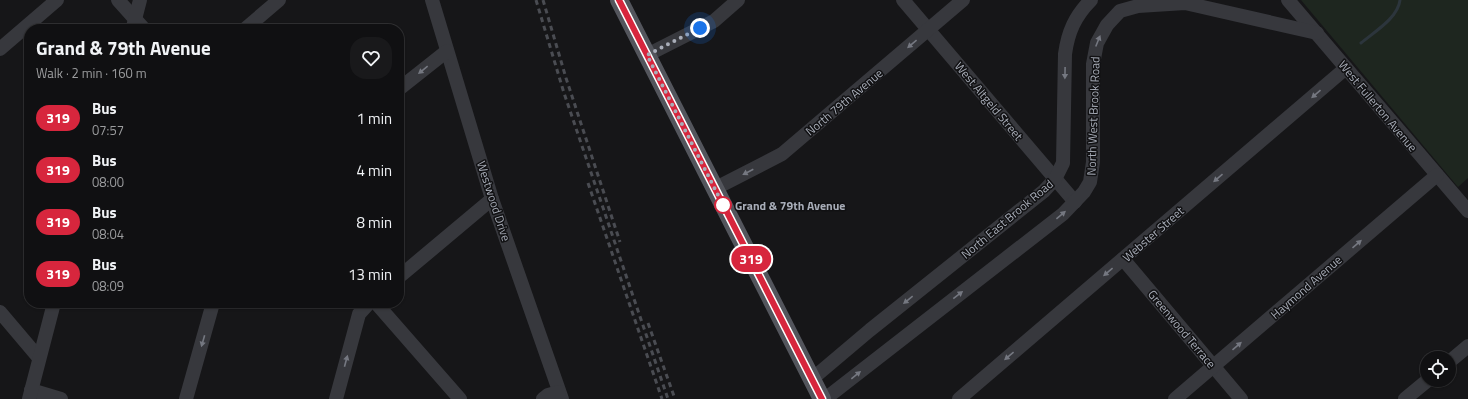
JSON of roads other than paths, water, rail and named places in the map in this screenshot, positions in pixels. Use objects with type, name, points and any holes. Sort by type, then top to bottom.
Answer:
[{"type":"main road","points":[[618,0],[822,399]]},
{"type":"street","points":[[29,24],[57,0]]},
{"type":"street","points":[[118,0],[136,24]]},
{"type":"street","points":[[137,24],[140,0]]},
{"type":"street","points":[[251,24],[279,0]]},
{"type":"street","name":"Westwood Drive","points":[[432,0],[492,199],[561,395]]},
{"type":"street","points":[[647,55],[714,21],[738,0]]},
{"type":"street","name":"West Altgeld Street","points":[[903,0],[1075,202]]},
{"type":"street","name":"North 79th Avenue","points":[[714,189],[782,154],[963,0]]},
{"type":"street","name":"North East Brook Road","points":[[812,380],[870,330],[1044,191],[1055,179],[1063,163],[1065,54],[1068,36],[1074,22],[1091,0]]},
{"type":"street","name":"West Fullerton Avenue","points":[[1288,0],[1468,211]]},
{"type":"street","name":"North West Brook Road","points":[[825,399],[1063,214],[1084,192],[1090,182],[1093,162],[1093,64],[1097,43],[1107,25],[1120,11],[1138,6],[1185,3],[1316,33]]},
{"type":"street","points":[[0,49],[24,28]]},
{"type":"street","points":[[404,85],[447,50]]},
{"type":"street","name":"Webster Street","points":[[959,399],[1346,68]]},
{"type":"street","name":"Haymond Avenue","points":[[1175,399],[1437,175]]},
{"type":"street","points":[[404,273],[492,199]]},
{"type":"street","name":"Greenwood Terrace","points":[[1123,259],[1241,399]]},
{"type":"street","points":[[53,308],[30,395],[61,399]]},
{"type":"street","points":[[186,399],[212,308]]},
{"type":"street","points":[[336,399],[359,314],[364,308]]},
{"type":"street","points":[[380,308],[460,399]]},
{"type":"street","points":[[0,312],[39,358]]},
{"type":"street","points":[[1456,356],[1468,346]]},
{"type":"street","points":[[1405,399],[1420,387]]},
{"type":"street","points":[[544,399],[548,395],[561,395]]},
{"type":"waterway","points":[[1361,43],[1390,19],[1395,13],[1400,0]]},
{"type":"railway","points":[[536,0],[564,93],[668,399]]},
{"type":"railway","points":[[543,0],[566,78],[620,242]]},
{"type":"railway","points":[[588,183],[662,399]]},
{"type":"railway","points":[[648,323],[675,399]]},
{"type":"place","name":"Grand & 79th Avenue","points":[[723,205]]}]
